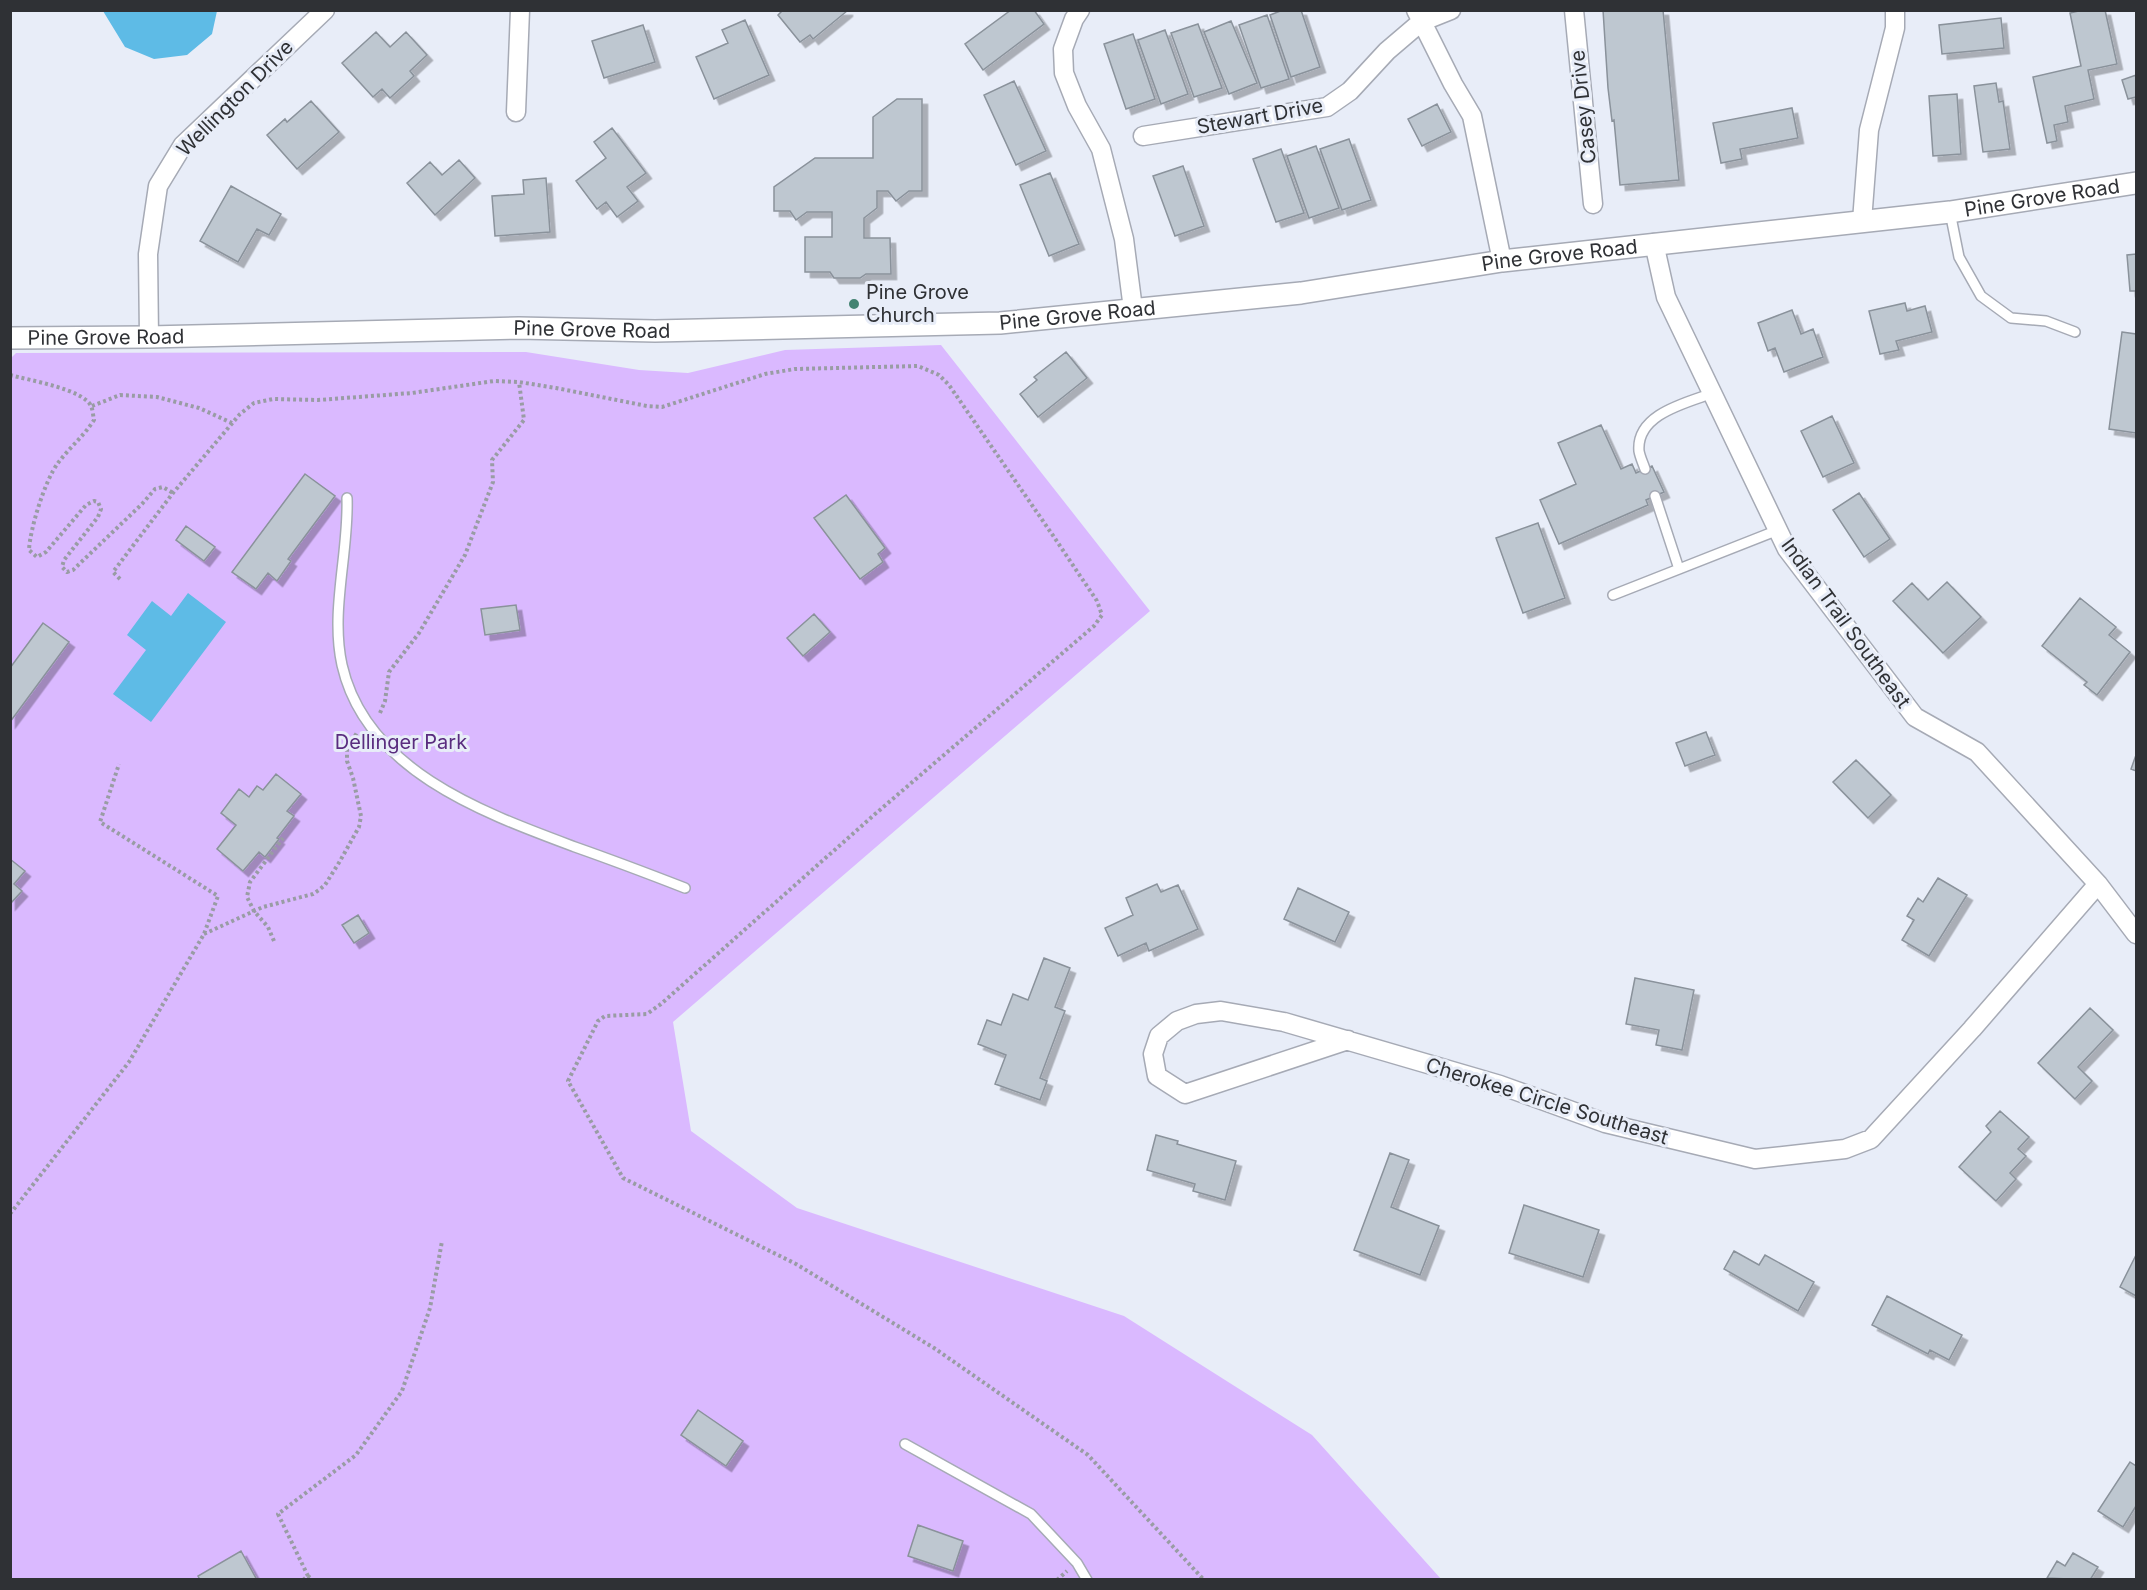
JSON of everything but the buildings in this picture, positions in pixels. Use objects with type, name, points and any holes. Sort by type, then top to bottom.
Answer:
[{"type":"street","name":"Wellington Drive","points":[[149,337],[148,254],[158,186],[183,145],[325,10]]},
{"type":"street","points":[[516,112],[519,10]]},
{"type":"street","points":[[1080,10],[1074,19],[1063,49],[1064,73],[1077,106],[1101,149],[1124,238],[1133,309]]},
{"type":"street","name":"Stewart Drive","points":[[1143,136],[1327,107],[1350,91],[1418,16],[1451,10]]},
{"type":"street","name":"Casey Drive","points":[[1574,10],[1593,204]]},
{"type":"street","points":[[1862,221],[1869,130],[1895,28],[1895,10]]},
{"type":"street","points":[[1418,16],[1472,116],[1502,261]]},
{"type":"street","name":"Pine Grove Road","points":[[10,338],[519,328],[655,330],[1000,323],[1300,293],[1502,261],[1950,212],[2136,183]]},
{"type":"street","name":"Indian Trail Southeast","points":[[1654,243],[1666,297],[1787,549],[1916,717],[1977,752],[2098,884],[2136,934]]},
{"type":"street","name":"Cherokee Circle Southeast","points":[[1348,1041],[1185,1094],[1157,1076],[1153,1054],[1159,1036],[1177,1021],[1196,1014],[1221,1011],[1284,1022],[1500,1085],[1605,1123],[1755,1159],[1845,1149],[1871,1139],[1972,1029],[2098,884]]},
{"type":"lane","points":[[1950,212],[1959,257],[1981,296],[2011,318],[2046,321],[2075,332]]},
{"type":"lane","points":[[1645,469],[1639,452],[1640,438],[1646,427],[1662,412],[1713,393]]},
{"type":"lane","points":[[1655,496],[1679,569]]},
{"type":"lane","points":[[347,498],[348,516],[340,591],[339,640],[342,665],[351,691],[368,724],[382,743],[454,796],[511,823],[686,888]]},
{"type":"lane","points":[[1613,595],[1778,530]]},
{"type":"lane","points":[[905,1444],[1031,1514],[1077,1563],[1088,1580]]},
{"type":"path","points":[[120,579],[112,572],[173,493],[232,423],[254,403],[273,399],[318,400],[412,393],[494,381],[519,382],[662,407],[765,374],[795,369],[918,366],[939,375],[949,385],[1097,601],[1102,615],[1094,626],[874,815],[661,1004],[647,1014],[605,1016],[598,1022],[568,1081],[623,1178],[796,1264],[934,1348],[1088,1455],[1204,1580]]},
{"type":"path","points":[[10,375],[72,392],[85,398],[92,406],[94,420],[58,463],[50,477],[30,539],[29,550],[38,557],[46,552],[86,505],[94,501],[98,502],[101,509],[98,517],[64,560],[62,567],[67,572],[73,570],[155,489],[163,487],[173,493]]},
{"type":"path","points":[[204,934],[254,911],[313,894],[325,885],[340,861],[361,816],[347,761],[347,749],[358,731],[379,715],[389,672],[418,633],[465,555],[493,482],[492,460],[524,420],[519,382]]},
{"type":"path","points":[[92,406],[120,395],[157,397],[200,408],[232,423]]},
{"type":"path","points":[[10,1214],[129,1062],[204,934],[218,896],[100,822],[119,764]]},
{"type":"path","points":[[274,941],[268,927],[254,911],[247,897],[250,882],[283,838]]},
{"type":"path","points":[[313,1580],[308,1576],[278,1514],[356,1455],[402,1392],[430,1308],[442,1241]]},
{"type":"path","points":[[303,1580],[308,1576]]},
{"type":"green space","name":"Dellinger Park","points":[[941,345],[1150,611],[673,1022],[691,1131],[797,1208],[1124,1316],[1312,1435],[1441,1579],[11,1579],[11,358],[16,353],[526,352],[639,370],[688,373],[785,350]]},
{"type":"water","points":[[103,11],[217,11],[212,34],[187,55],[154,59],[125,47]]},
{"type":"water","points":[[188,593],[226,622],[151,722],[113,694],[146,650],[127,635],[152,601],[171,616]]},
{"type":"place","name":"Pine Grove Church","points":[[854,304]]}]
